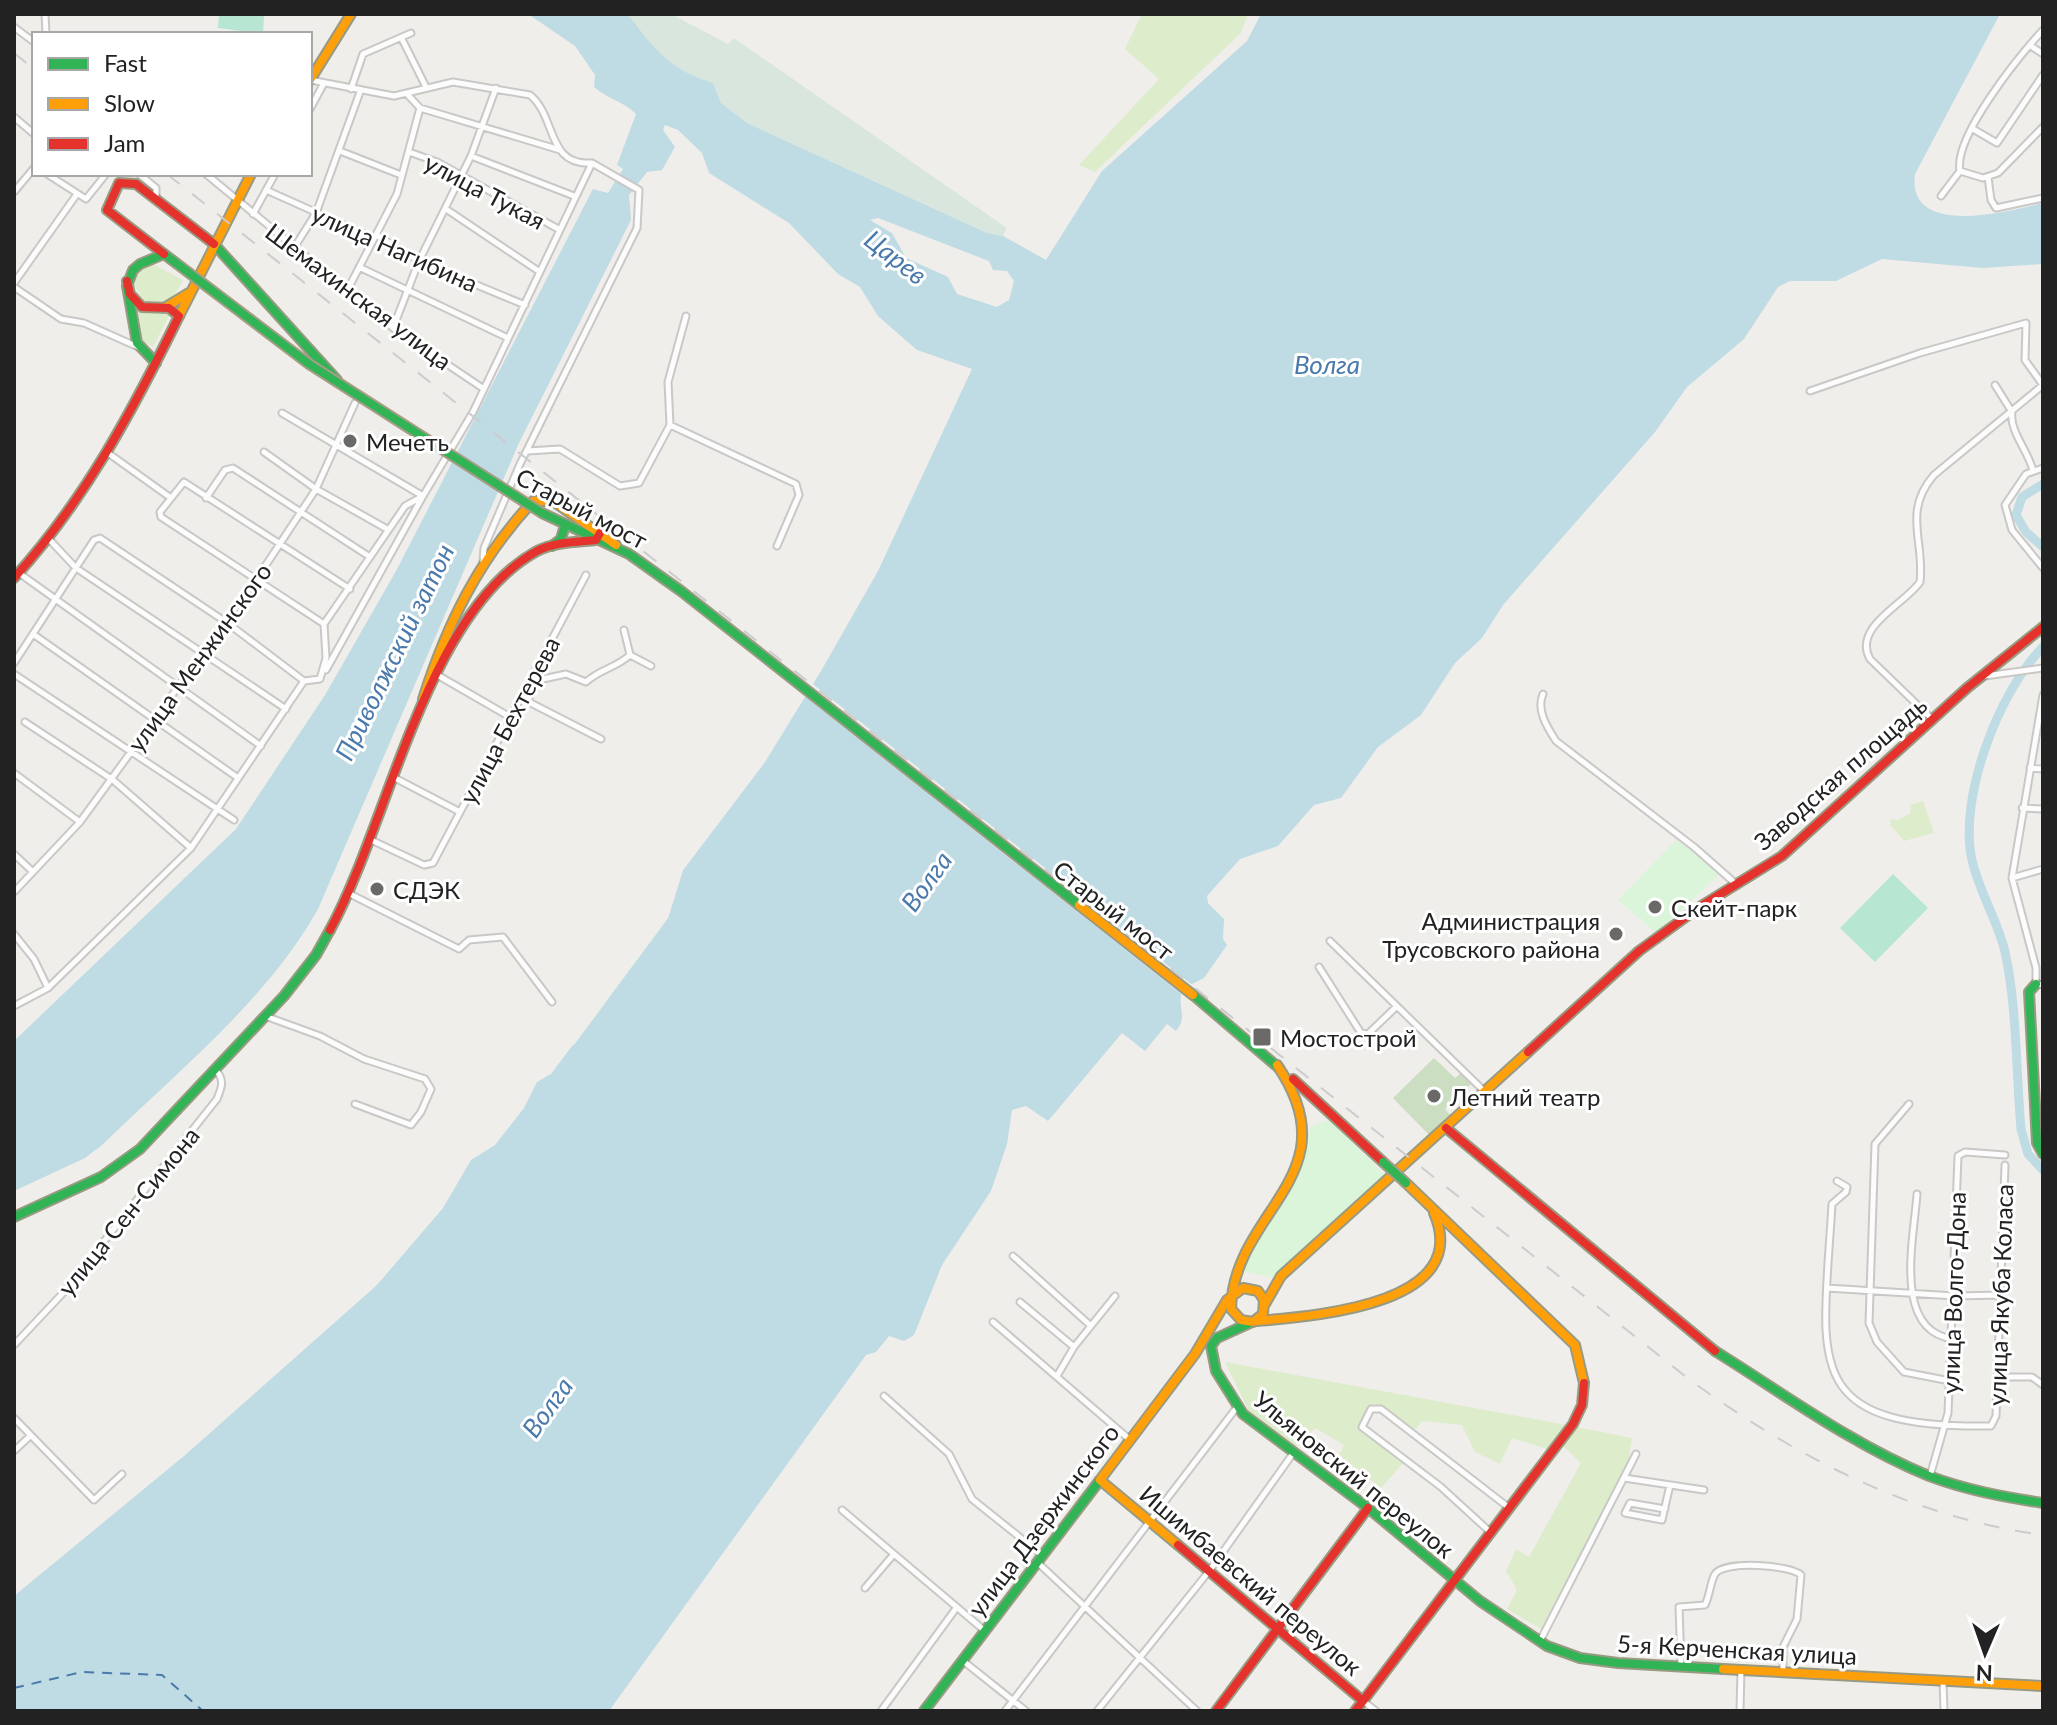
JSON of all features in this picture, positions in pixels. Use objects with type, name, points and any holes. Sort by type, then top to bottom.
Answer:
[{"type":"main road","points":[[312,77],[351,14]]},
{"type":"main road","points":[[16,576],[48,538],[108,453],[250,176]]},
{"type":"main road","points":[[124,181],[136,184],[214,244],[349,391],[107,210],[116,186],[124,181]]},
{"type":"main road","points":[[156,363],[139,347],[128,308],[127,281],[140,262],[164,254]]},
{"type":"main road","points":[[127,281],[137,304],[148,309],[164,308],[191,292]]},
{"type":"main road","points":[[164,308],[179,316]]},
{"type":"main road","name":"Старый мост","points":[[349,391],[542,513],[629,554],[681,591],[1193,995],[1277,1065]]},
{"type":"main road","points":[[14,1217],[90,1183],[127,1160],[215,1069],[316,956],[347,892],[416,720],[439,645],[483,561],[522,511],[539,498],[553,501],[598,537]]},
{"type":"main road","points":[[416,720],[462,631],[492,588],[524,559],[561,539],[565,525]]},
{"type":"main road","points":[[550,547],[598,537]]},
{"type":"main road","name":"Заводская площадь","points":[[1281,1276],[1639,951],[1782,856],[1932,719],[2043,627]]},
{"type":"main road","points":[[2040,985],[2029,992],[2028,1022],[2037,1143],[2043,1154]]},
{"type":"main road","points":[[1277,1065],[1575,1345],[1583,1370],[1582,1407],[1355,1711]]},
{"type":"main road","name":"улица Дзержинского","points":[[924,1711],[1195,1354],[1232,1295],[1243,1262],[1297,1162],[1305,1137],[1303,1105],[1292,1083],[1277,1065]]},
{"type":"main road","points":[[1446,1128],[1634,1281],[1706,1346],[1884,1455],[1930,1476],[1982,1493],[2043,1503]]},
{"type":"main road","points":[[1281,1276],[1232,1295],[1233,1314],[1241,1320],[1254,1321],[1324,1310],[1416,1285],[1434,1267],[1440,1252],[1440,1227],[1426,1202]]},
{"type":"main road","points":[[1217,1338],[1254,1321],[1281,1276]]},
{"type":"main road","points":[[1252,1288],[1262,1296],[1265,1305]]},
{"type":"main road","name":"Ульяновский переулок","points":[[1217,1338],[1211,1346],[1211,1356],[1237,1407],[1368,1508],[1453,1579]]},
{"type":"main road","name":"Ишимбаевский переулок","points":[[1100,1480],[1363,1701]]},
{"type":"main road","points":[[1216,1711],[1368,1508]]},
{"type":"main road","name":"5-я Керченская улица","points":[[1453,1579],[1540,1642],[1598,1661],[2043,1686]]},
{"type":"street","points":[[14,27],[32,40]]},
{"type":"street","points":[[1941,196],[1960,171],[1959,155],[1993,94],[2043,30]]},
{"type":"street","points":[[351,89],[363,54],[411,33]]},
{"type":"street","points":[[402,39],[426,87]]},
{"type":"street","points":[[2031,46],[2043,54]]},
{"type":"street","points":[[1973,129],[1997,143],[2043,75]]},
{"type":"street","points":[[312,80],[394,96],[453,82],[533,97],[561,150],[573,163],[592,163],[636,189],[637,228],[527,451],[484,548],[483,561]]},
{"type":"street","points":[[312,105],[324,83]]},
{"type":"street","points":[[393,328],[419,261],[463,176],[496,88]]},
{"type":"street","points":[[294,248],[316,213],[360,91]]},
{"type":"street","points":[[407,94],[420,108],[561,150]]},
{"type":"street","points":[[348,289],[378,236],[409,152],[420,108]]},
{"type":"street","points":[[14,117],[32,132]]},
{"type":"street","points":[[1960,171],[1988,177],[2012,162],[2043,127]]},
{"type":"street","points":[[340,151],[401,175]]},
{"type":"street","name":"улица Тукая","points":[[409,152],[463,176],[560,230]]},
{"type":"street","points":[[471,156],[574,196]]},
{"type":"street","points":[[14,663],[54,599],[98,538],[226,622],[304,681],[316,682],[323,676],[473,412],[592,163]]},
{"type":"street","points":[[14,192],[32,170]]},
{"type":"street","points":[[50,176],[77,194],[90,198],[105,176]]},
{"type":"street","points":[[141,176],[156,188],[156,198]]},
{"type":"street","name":"Шемахинская улица","points":[[209,176],[393,328],[484,389]]},
{"type":"street","points":[[253,214],[274,176]]},
{"type":"street","points":[[1988,177],[1991,200],[1996,208],[2043,198]]},
{"type":"street","name":"улица Нагибина","points":[[266,190],[371,237],[378,236],[419,261],[525,305]]},
{"type":"street","points":[[77,194],[14,285],[61,319],[84,323],[139,347]]},
{"type":"street","points":[[446,209],[540,272]]},
{"type":"street","points":[[359,267],[508,338]]},
{"type":"street","points":[[527,451],[560,449],[620,486],[639,483],[670,425],[668,382],[684,335],[686,316]]},
{"type":"street","points":[[1810,391],[1920,353],[2026,323],[2025,360],[2043,385],[1934,475],[1921,490],[1916,539],[1920,582],[1873,626],[1867,638],[1866,651],[1870,659],[1932,719]]},
{"type":"street","points":[[1995,385],[2012,412],[2010,422],[2030,456],[2033,471]]},
{"type":"street","name":"улица Менжинского","points":[[14,892],[80,822],[113,780],[226,622],[316,489],[338,447],[355,403]]},
{"type":"street","points":[[282,413],[423,496]]},
{"type":"street","points":[[670,425],[796,484],[799,489],[777,546]]},
{"type":"street","points":[[264,452],[316,489],[387,529]]},
{"type":"street","points":[[108,453],[171,498]]},
{"type":"street","points":[[206,498],[228,467],[370,557]]},
{"type":"street","points":[[2043,468],[2026,474],[2005,505],[2012,530],[2043,568]]},
{"type":"street","points":[[324,624],[159,515],[171,498],[184,482],[350,589]]},
{"type":"street","points":[[323,676],[324,624],[387,529],[408,502],[423,496]]},
{"type":"street","points":[[48,538],[76,568],[286,709]]},
{"type":"street","name":"улица Бехтерева","points":[[369,838],[424,865],[431,864],[510,717],[524,699],[533,675],[586,575]]},
{"type":"street","points":[[16,576],[54,599],[261,746]]},
{"type":"street","points":[[624,630],[630,655],[651,666]]},
{"type":"street","points":[[33,634],[238,778]]},
{"type":"street","points":[[601,739],[524,699],[540,679],[566,674],[586,682],[598,670],[618,665],[630,655]]},
{"type":"street","points":[[1982,676],[2043,668]]},
{"type":"street","points":[[14,674],[234,820]]},
{"type":"street","points":[[533,675],[540,679]]},
{"type":"street","points":[[439,676],[510,717]]},
{"type":"street","points":[[14,1006],[48,988],[191,848],[304,681]]},
{"type":"street","points":[[1543,694],[1540,704],[1556,741],[1694,847],[1736,884]]},
{"type":"street","points":[[2040,985],[2012,878],[2043,695]]},
{"type":"street","points":[[25,722],[113,780],[191,848]]},
{"type":"street","points":[[2030,768],[2043,769]]},
{"type":"street","points":[[14,773],[80,822]]},
{"type":"street","points":[[393,777],[460,812]]},
{"type":"street","points":[[2022,808],[2043,809]]},
{"type":"street","points":[[14,854],[33,872]]},
{"type":"street","points":[[2012,878],[2043,869]]},
{"type":"street","points":[[347,892],[459,949],[469,940],[503,937],[552,1002]]},
{"type":"street","points":[[14,934],[34,959],[48,988]]},
{"type":"street","points":[[1330,941],[1485,1091]]},
{"type":"street","points":[[1319,967],[1361,1033],[1368,1034],[1396,1007]]},
{"type":"street","points":[[264,1016],[320,1036],[364,1059],[425,1079],[431,1089],[421,1112],[411,1125],[355,1104]]},
{"type":"street","name":"улица Сен-Симона","points":[[14,1345],[63,1293],[217,1099],[223,1085],[215,1069]]},
{"type":"street","points":[[1909,1104],[1875,1144],[1869,1323],[1877,1342],[1909,1375],[1950,1381]]},
{"type":"street","name":"улица Волго-Дона","points":[[1930,1476],[1945,1427],[1950,1381],[1958,1156],[1965,1152],[2005,1155]]},
{"type":"street","name":"улица Якуба Коласа","points":[[1945,1427],[1994,1423],[2005,1165]]},
{"type":"street","points":[[1837,1181],[1847,1187],[1846,1192],[1832,1204],[1827,1288],[1828,1355],[1842,1390],[1875,1412],[1906,1424],[1945,1427]]},
{"type":"street","points":[[1917,1194],[1911,1284],[1916,1314],[1928,1330],[1939,1337],[1953,1339]]},
{"type":"street","points":[[1013,1256],[1091,1326]]},
{"type":"street","points":[[1827,1288],[1955,1296],[2001,1295]]},
{"type":"street","points":[[1057,1376],[1074,1347],[1115,1296]]},
{"type":"street","points":[[1020,1302],[1074,1347]]},
{"type":"street","points":[[993,1322],[1129,1439]]},
{"type":"street","points":[[1195,1354],[1217,1338]]},
{"type":"street","points":[[1998,1377],[2032,1377],[2043,1385]]},
{"type":"street","points":[[884,1396],[949,1454],[972,1499],[1040,1558],[1137,1658],[1197,1711]]},
{"type":"street","points":[[1005,1711],[1237,1407]]},
{"type":"street","points":[[1489,1531],[1441,1487],[1362,1427],[1371,1409],[1381,1409],[1508,1507]]},
{"type":"street","points":[[14,1418],[94,1500],[122,1474]]},
{"type":"street","points":[[14,1451],[30,1436]]},
{"type":"street","points":[[1097,1711],[1210,1570],[1294,1452]]},
{"type":"street","points":[[1540,1642],[1636,1454]]},
{"type":"street","points":[[1624,1478],[1704,1490]]},
{"type":"street","points":[[1665,1509],[1630,1503],[1625,1513],[1662,1520],[1665,1509],[1670,1485]]},
{"type":"street","points":[[842,1510],[985,1631]]},
{"type":"street","points":[[865,1588],[894,1554]]},
{"type":"street","points":[[1681,1666],[1679,1607],[1705,1605],[1715,1574],[1721,1569],[1763,1566],[1793,1570],[1801,1575],[1797,1619],[1783,1647],[1783,1672]]},
{"type":"street","points":[[881,1711],[957,1607]]},
{"type":"street","points":[[962,1660],[1026,1711]]},
{"type":"street","points":[[1740,1711],[1741,1669]]},
{"type":"street","points":[[1943,1681],[1944,1711]]},
{"type":"street","name":"Ишимбаевский переулок","points":[[1363,1701],[1376,1711]]},
{"type":"green space","points":[[219,14],[264,16],[263,32],[218,28]]},
{"type":"green space","points":[[1142,14],[1248,14],[1241,33],[1095,172],[1079,165],[1159,79],[1125,49]]},
{"type":"green space","points":[[153,264],[183,280],[176,292],[163,302],[144,301],[134,285],[139,271]]},
{"type":"green space","points":[[131,300],[141,310],[170,314],[153,347],[140,340]]},
{"type":"green space","points":[[1923,801],[1934,833],[1904,841],[1890,825],[1891,819],[1898,820],[1911,813],[1910,805]]},
{"type":"green space","points":[[1676,840],[1722,872],[1656,933],[1618,900]]},
{"type":"green space","points":[[1893,874],[1928,908],[1875,962],[1840,928]]},
{"type":"green space","points":[[1434,1058],[1455,1078],[1461,1073],[1471,1084],[1445,1109],[1452,1117],[1431,1137],[1393,1098]]},
{"type":"green space","points":[[1329,1120],[1387,1177],[1273,1278],[1243,1271],[1306,1152],[1310,1127]]},
{"type":"green space","points":[[1225,1362],[1567,1425],[1547,1449],[1512,1438],[1500,1464],[1475,1452],[1462,1425],[1422,1421],[1413,1432],[1374,1403],[1360,1422],[1362,1427],[1408,1458],[1381,1488],[1339,1455],[1344,1445],[1315,1428],[1296,1447],[1249,1411]]},
{"type":"green space","points":[[1577,1427],[1632,1438],[1628,1462],[1541,1629],[1507,1609],[1517,1590],[1506,1571],[1516,1549],[1529,1557],[1581,1463],[1562,1445]]},
{"type":"shaded area","points":[[628,14],[671,14],[728,44],[734,38],[1007,228],[1003,236],[987,233],[747,123],[721,103],[713,84],[686,73],[664,57]]},
{"type":"water","name":"Волга","points":[[528,14],[628,14],[664,57],[686,72],[713,83],[721,103],[747,123],[987,233],[1003,236],[1046,260],[1102,171],[1247,41],[1261,14],[2000,14],[1915,174],[1917,194],[1927,207],[1943,214],[1963,216],[2043,203],[2043,264],[1983,268],[1882,259],[1836,281],[1790,281],[1778,287],[1744,339],[1687,387],[1655,432],[1503,605],[1482,638],[1455,663],[1421,715],[1378,747],[1341,798],[1314,805],[1278,846],[1240,859],[1207,896],[1208,903],[1224,919],[1223,939],[1227,945],[1204,978],[1188,986],[1181,995],[1182,1018],[1176,1031],[1167,1024],[1145,1051],[1122,1033],[1048,1121],[1026,1106],[1012,1110],[1007,1144],[991,1191],[942,1265],[914,1335],[904,1341],[889,1336],[876,1352],[866,1355],[609,1711],[14,1711],[14,1596],[184,1456],[377,1285],[443,1208],[471,1160],[495,1145],[524,1108],[537,1082],[551,1074],[668,918],[683,870],[765,762],[878,571],[972,369],[917,350],[878,316],[860,287],[838,274],[789,223],[709,173],[702,153],[678,130],[665,125],[663,130],[675,147],[662,170],[647,172],[629,195],[631,220],[519,443],[318,909],[274,974],[247,1004],[102,1145],[85,1158],[14,1191],[14,1041],[236,829],[325,695],[396,571],[593,189],[608,193],[623,169],[617,165],[636,114],[594,87],[595,75],[575,46]],"holes":[[[878,218],[989,261],[993,270],[1007,271],[1014,281],[1009,300],[997,307],[957,294],[948,277],[906,258],[892,233],[870,220]]]},
{"type":"pier","points":[[809,681],[1195,987],[1185,997],[802,694]]},
{"type":"pier","points":[[762,760],[765,762],[683,870],[668,918],[574,1045],[571,1042],[670,907],[680,868]]},
{"type":"waterway","points":[[2043,484],[2022,497],[2016,515],[2026,532],[2043,547]]},
{"type":"waterway","points":[[2043,647],[2011,690],[1986,747],[1971,807],[1969,835],[1975,872],[2002,940],[2009,973],[2021,1129],[2028,1154],[2043,1170]]},
{"type":"ferry route","points":[[14,1688],[82,1672],[162,1675],[203,1711]]},
{"type":"railway","points":[[14,53],[32,67]]},
{"type":"railway","points":[[170,176],[1690,1380],[1771,1434],[1857,1480],[1947,1514],[2043,1535]]},
{"type":"traffic: fast","points":[[214,244],[337,380]]},
{"type":"traffic: fast","points":[[156,363],[137,343],[127,286],[133,270],[140,264],[164,254],[176,263]]},
{"type":"traffic: fast","points":[[176,263],[309,364],[542,513]]},
{"type":"traffic: fast","points":[[542,513],[629,554],[681,591],[1079,905]]},
{"type":"traffic: fast","points":[[552,546],[561,539],[565,525]]},
{"type":"traffic: fast","points":[[14,1217],[101,1177],[140,1149],[284,996],[316,955],[330,930]]},
{"type":"traffic: fast","points":[[2036,984],[2029,992],[2037,1143],[2043,1154]]},
{"type":"traffic: fast","points":[[1192,994],[1279,1068]]},
{"type":"traffic: fast","points":[[1383,1162],[1406,1183]]},
{"type":"traffic: fast","points":[[1252,1322],[1217,1338],[1211,1346],[1216,1371],[1243,1414],[1368,1508],[1480,1601],[1547,1646],[1580,1658],[1723,1669]]},
{"type":"traffic: fast","points":[[1715,1351],[1819,1418],[1929,1476],[2000,1496],[2043,1503]]},
{"type":"traffic: fast","points":[[924,1711],[1100,1480]]},
{"type":"traffic: slow","points":[[312,77],[351,14]]},
{"type":"traffic: slow","points":[[179,316],[250,176]]},
{"type":"traffic: slow","points":[[166,307],[189,293]]},
{"type":"traffic: slow","points":[[423,699],[443,645],[467,594],[496,546],[533,501],[553,501],[616,545]]},
{"type":"traffic: slow","points":[[1079,905],[1193,995]]},
{"type":"traffic: slow","points":[[1265,1304],[1281,1276],[1528,1052]]},
{"type":"traffic: slow","points":[[1178,1545],[1100,1480],[1195,1354],[1227,1300],[1243,1288],[1258,1291],[1264,1300],[1263,1314],[1253,1322],[1241,1320],[1231,1309],[1237,1275],[1250,1245],[1296,1165],[1302,1136],[1297,1103],[1277,1065]]},
{"type":"traffic: slow","points":[[1406,1183],[1575,1345],[1584,1383]]},
{"type":"traffic: slow","points":[[1257,1321],[1349,1309],[1382,1300],[1411,1286],[1431,1268],[1440,1244],[1434,1213]]},
{"type":"traffic: slow","points":[[1723,1669],[2043,1686]]},
{"type":"traffic: jam","points":[[164,254],[107,210],[119,183],[136,184],[214,244]]},
{"type":"traffic: jam","points":[[14,578],[63,517],[106,453],[179,316],[169,308],[142,307],[130,294],[127,281]]},
{"type":"traffic: jam","points":[[330,930],[351,885],[414,723],[438,669],[466,621],[499,580],[537,551],[558,544],[596,540],[600,533]]},
{"type":"traffic: jam","points":[[1528,1052],[1639,951],[1698,908],[1782,856],[1967,688],[2043,627]]},
{"type":"traffic: jam","points":[[1293,1079],[1383,1162]]},
{"type":"traffic: jam","points":[[1446,1128],[1715,1351]]},
{"type":"traffic: jam","points":[[1178,1545],[1363,1701],[1573,1424],[1582,1405],[1584,1383]]},
{"type":"traffic: jam","points":[[1216,1711],[1368,1508]]},
{"type":"traffic: jam","points":[[1355,1711],[1363,1701]]},
{"type":"place","name":"Мечеть","points":[[350,441]]},
{"type":"place","name":"СДЭК","points":[[377,889]]},
{"type":"place","name":"Скейт-парк","points":[[1655,907]]},
{"type":"place","name":"Администрация Трусовского района","points":[[1616,934]]},
{"type":"place","name":"Мостострой","points":[[1262,1037]]},
{"type":"place","name":"Летний театр","points":[[1434,1096]]},
{"type":"water label","name":"Царев","points":[[896,257]]},
{"type":"water label","name":"Приволжский затон","points":[[394,652]]}]
